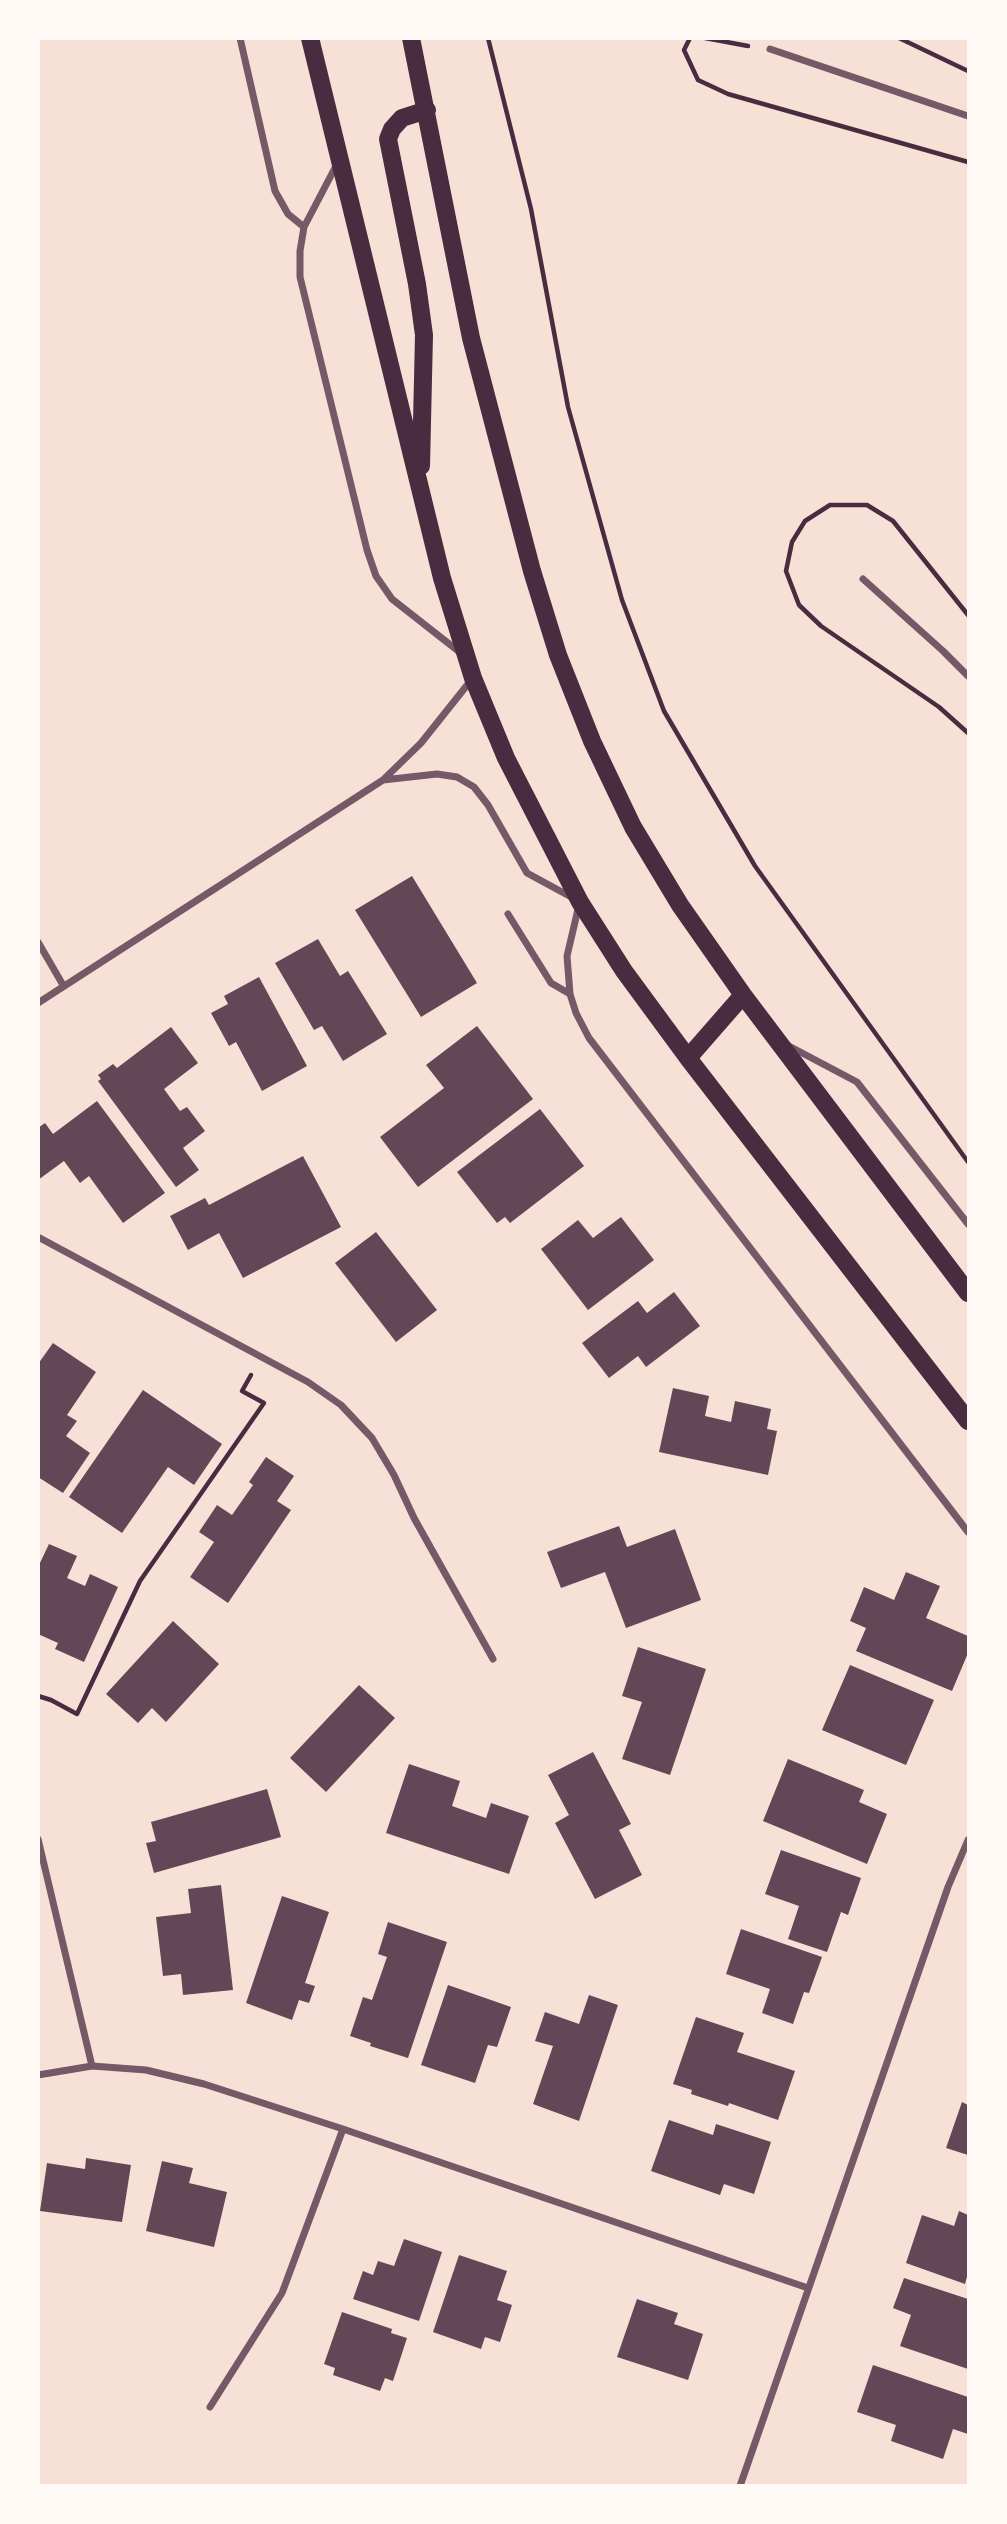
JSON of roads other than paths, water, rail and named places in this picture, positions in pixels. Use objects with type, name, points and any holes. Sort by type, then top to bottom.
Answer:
[{"type":"main road","points":[[310,38],[442,578],[473,678],[506,758],[580,902],[624,971],[688,1059],[968,1421]]},
{"type":"main road","points":[[411,38],[471,338],[532,571],[558,654],[592,741],[633,827],[680,905],[743,995],[968,1293]]},
{"type":"main road","points":[[421,492],[424,335],[417,284],[388,139],[392,129],[402,118],[426,110]]},
{"type":"main road","points":[[688,1059],[743,995]]},
{"type":"street","points":[[240,38],[275,191],[288,214],[304,228]]},
{"type":"street","points":[[770,49],[968,116]]},
{"type":"street","points":[[339,161],[304,228],[300,251],[300,277],[367,550],[376,576],[392,599],[466,657]]},
{"type":"street","points":[[863,579],[968,676]]},
{"type":"street","points":[[38,1003],[383,780],[421,743],[473,678]]},
{"type":"street","points":[[383,780],[437,774],[457,777],[474,788],[488,805],[527,873],[580,902],[567,956],[570,994],[589,1038],[968,1532]]},
{"type":"street","points":[[508,914],[551,983],[570,994]]},
{"type":"street","points":[[38,942],[63,985]]},
{"type":"street","points":[[777,1039],[857,1082],[968,1224]]},
{"type":"street","points":[[38,1237],[308,1382],[341,1405],[372,1438],[493,1659]]},
{"type":"street","points":[[38,1839],[92,2066]]},
{"type":"street","points":[[740,2486],[948,1887],[968,1840]]},
{"type":"street","points":[[38,2075],[92,2066],[146,2070],[204,2084],[808,2288]]},
{"type":"street","points":[[210,2407],[282,2293],[343,2129]]}]
